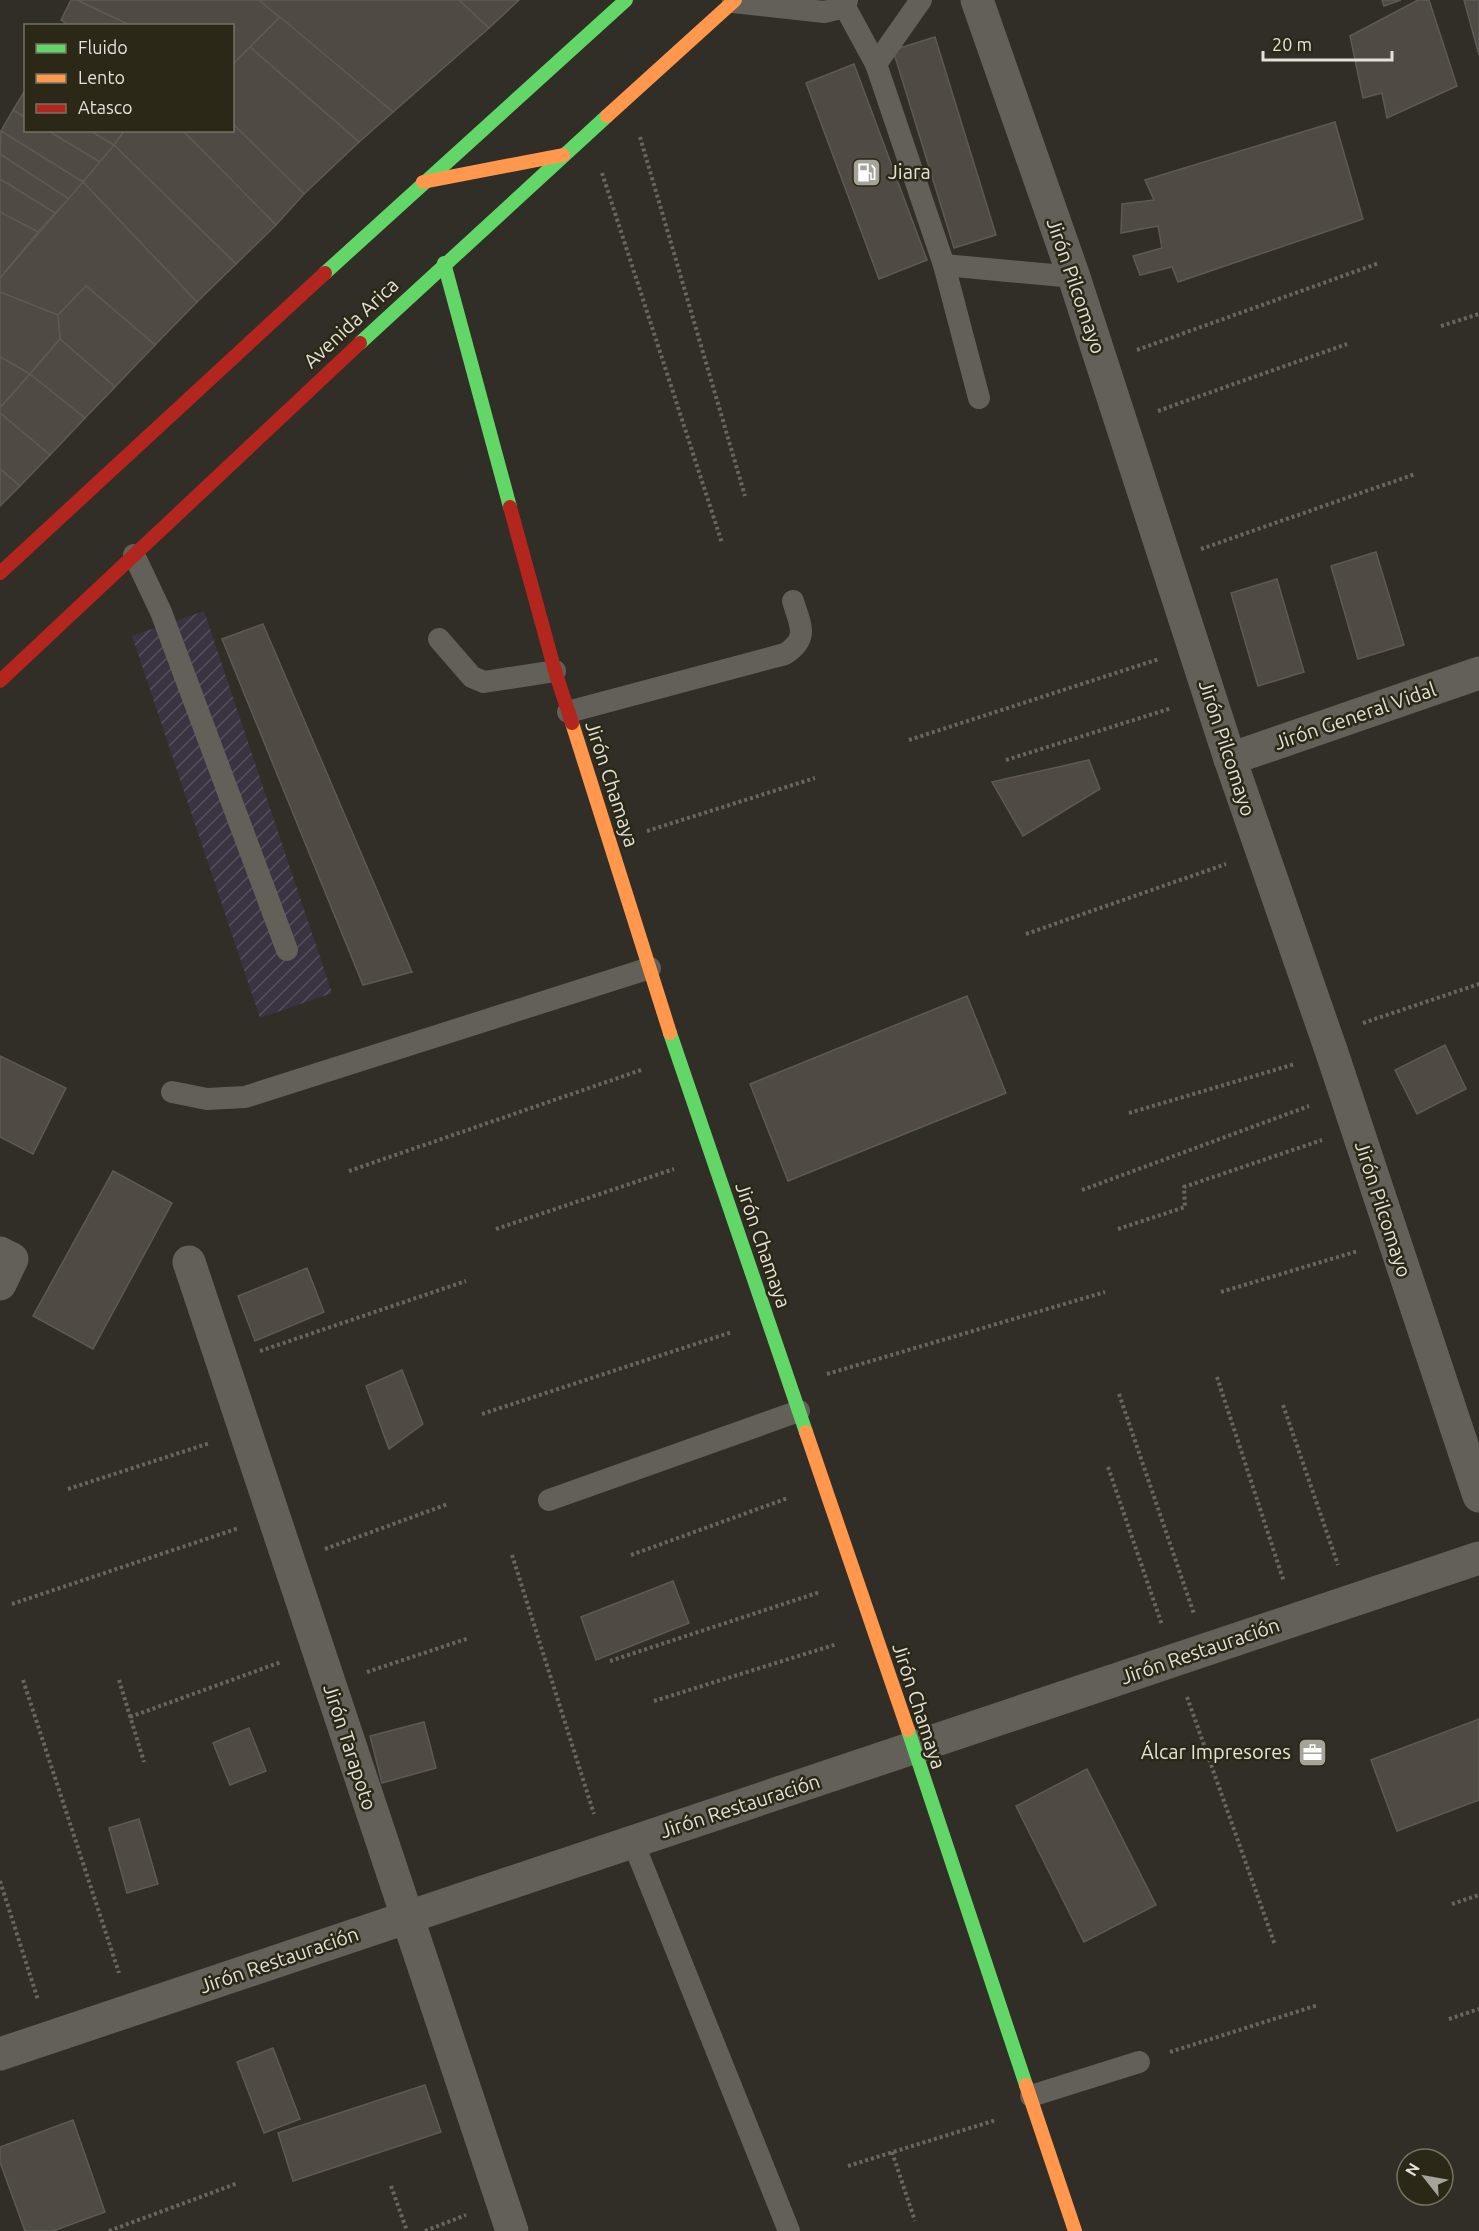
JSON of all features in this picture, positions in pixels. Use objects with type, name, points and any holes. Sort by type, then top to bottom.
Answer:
[{"type":"street","points":[[0,573],[423,182],[626,0]]},
{"type":"street","name":"Jirón Pilcomayo","points":[[977,0],[1074,277],[1230,759],[1329,1045],[1479,1496]]},
{"type":"street","name":"Avenida Arica","points":[[0,681],[444,263],[734,1]]},
{"type":"street","points":[[423,182],[563,155]]},
{"type":"street","name":"Jirón Chamaya","points":[[444,263],[555,671],[678,1057],[875,1632],[1075,2231]]},
{"type":"street","name":"Jirón General Vidal","points":[[1230,759],[1479,673]]},
{"type":"street","name":"Jirón Tarapoto","points":[[189,1262],[512,2231]]},
{"type":"street","name":"Jirón Restauración","points":[[0,2054],[1479,1558]]},
{"type":"lane","points":[[876,64],[921,0]]},
{"type":"lane","points":[[734,1],[824,12],[846,3],[876,64],[944,265],[980,398]]},
{"type":"lane","points":[[944,265],[1074,277]]},
{"type":"lane","points":[[134,555],[161,612],[287,950]]},
{"type":"lane","points":[[568,712],[785,654],[797,646],[802,633],[793,601]]},
{"type":"lane","points":[[439,639],[472,676],[484,682],[555,671]]},
{"type":"lane","points":[[172,1092],[207,1099],[245,1097],[650,968]]},
{"type":"lane","points":[[549,1500],[800,1411]]},
{"type":"lane","points":[[620,1846],[789,2231]]},
{"type":"lane","points":[[1032,2103],[1139,2062]]},
{"type":"path","points":[[628,96],[745,496]]},
{"type":"path","points":[[589,132],[722,543]]},
{"type":"path","points":[[1102,363],[1379,263]]},
{"type":"path","points":[[1441,326],[1479,314]]},
{"type":"path","points":[[1122,424],[1347,344]]},
{"type":"path","points":[[1166,562],[1416,474]]},
{"type":"path","points":[[909,740],[1194,648]]},
{"type":"path","points":[[1006,759],[1210,697]]},
{"type":"path","points":[[610,843],[815,778]]},
{"type":"path","points":[[1026,934],[1262,852]]},
{"type":"path","points":[[1129,1113],[1329,1045],[1479,984]]},
{"type":"path","points":[[350,1171],[678,1057]]},
{"type":"path","points":[[1082,1190],[1344,1093]]},
{"type":"path","points":[[1118,1229],[1185,1206],[1184,1187],[1356,1129]]},
{"type":"path","points":[[496,1229],[712,1156]]},
{"type":"path","points":[[1221,1292],[1393,1240]]},
{"type":"path","points":[[222,1364],[466,1281]]},
{"type":"path","points":[[790,1385],[1105,1292]]},
{"type":"path","points":[[482,1414],[768,1320]]},
{"type":"path","points":[[1217,1377],[1296,1619]]},
{"type":"path","points":[[1119,1394],[1206,1649]]},
{"type":"path","points":[[1283,1405],[1351,1600]]},
{"type":"path","points":[[68,1489],[245,1432]]},
{"type":"path","points":[[1108,1467],[1275,1945]]},
{"type":"path","points":[[631,1556],[824,1484]]},
{"type":"path","points":[[289,1563],[448,1504]]},
{"type":"path","points":[[12,1604],[273,1517]]},
{"type":"path","points":[[512,1555],[620,1846]]},
{"type":"path","points":[[610,1661],[857,1580]]},
{"type":"path","points":[[654,1701],[875,1632]]},
{"type":"path","points":[[329,1684],[469,1638]]},
{"type":"path","points":[[130,1717],[318,1649]]},
{"type":"path","points":[[23,1680],[131,2010]]},
{"type":"path","points":[[119,1680],[144,1762]]},
{"type":"path","points":[[0,1881],[50,2037]]},
{"type":"path","points":[[1452,1904],[1479,1895]]},
{"type":"path","points":[[1139,2062],[1318,2005]]},
{"type":"path","points":[[1449,2019],[1479,2009]]},
{"type":"path","points":[[848,2166],[1032,2103]]},
{"type":"path","points":[[892,2152],[915,2221]]},
{"type":"path","points":[[109,2231],[238,2183]]},
{"type":"path","points":[[391,2186],[407,2231]]},
{"type":"shaded area","points":[[204,611],[332,993],[260,1018],[132,636]]},
{"type":"building","points":[[71,0],[77,0],[128,24],[67,24],[61,20]]},
{"type":"building","points":[[77,0],[259,0],[280,17],[234,63],[234,24],[128,24]]},
{"type":"building","points":[[259,0],[459,0],[489,28],[393,112]]},
{"type":"building","points":[[459,0],[519,0],[489,28]]},
{"type":"building","points":[[1382,0],[1401,0],[1384,6]]},
{"type":"building","points":[[1418,0],[1429,0],[1457,86],[1387,118],[1382,93],[1363,98],[1350,36]]},
{"type":"building","points":[[1464,0],[1479,0],[1479,55]]},
{"type":"building","points":[[280,17],[393,112],[359,142],[250,47]]},
{"type":"building","points":[[935,37],[996,235],[954,248],[893,50]]},
{"type":"building","points":[[250,47],[359,142],[304,194],[234,125],[234,63]]},
{"type":"building","points":[[854,64],[927,260],[879,279],[806,83]]},
{"type":"building","points":[[24,92],[24,117],[13,110]]},
{"type":"building","points":[[13,110],[24,117],[24,132],[50,132],[100,162],[83,182],[1,131]]},
{"type":"building","points":[[1335,122],[1363,219],[1178,282],[1172,267],[1140,275],[1133,256],[1162,248],[1158,226],[1121,233],[1122,204],[1154,200],[1145,180]]},
{"type":"building","points":[[234,125],[304,194],[276,225],[184,132],[234,132]]},
{"type":"building","points":[[1,131],[83,182],[69,199],[0,154]]},
{"type":"building","points":[[50,132],[92,132],[114,145],[100,162]]},
{"type":"building","points":[[92,132],[124,132],[114,145]]},
{"type":"building","points":[[124,132],[184,132],[276,225],[236,264],[114,145]]},
{"type":"building","points":[[114,145],[236,264],[197,302],[83,182]]},
{"type":"building","points":[[0,154],[69,199],[55,213],[0,179]]},
{"type":"building","points":[[0,179],[55,213],[38,232],[0,212]]},
{"type":"building","points":[[83,182],[197,302],[155,345],[86,286],[58,315],[0,292],[0,278]]},
{"type":"building","points":[[0,212],[38,232],[0,278]]},
{"type":"building","points":[[86,286],[155,345],[115,387],[60,339],[58,315]]},
{"type":"building","points":[[0,292],[58,315],[60,339],[30,374],[0,357]]},
{"type":"building","points":[[60,339],[115,387],[85,418],[30,374]]},
{"type":"building","points":[[0,357],[30,374],[0,408]]},
{"type":"building","points":[[30,374],[85,418],[50,455],[0,413],[0,408]]},
{"type":"building","points":[[0,413],[50,455],[20,486],[0,469]]},
{"type":"building","points":[[0,469],[20,486],[0,506]]},
{"type":"building","points":[[1376,552],[1404,645],[1358,659],[1331,566]]},
{"type":"building","points":[[1277,579],[1304,672],[1258,686],[1231,593]]},
{"type":"building","points":[[263,624],[412,972],[363,985],[222,639]]},
{"type":"building","points":[[1089,760],[1100,789],[1023,836],[992,782]]},
{"type":"building","points":[[967,996],[1006,1093],[788,1181],[750,1084]]},
{"type":"building","points":[[1445,1045],[1466,1089],[1417,1114],[1395,1070]]},
{"type":"building","points":[[0,1056],[66,1088],[33,1154],[0,1137]]},
{"type":"building","points":[[113,1171],[172,1203],[93,1349],[33,1316]]},
{"type":"building","points":[[307,1268],[324,1312],[255,1341],[238,1296]]},
{"type":"building","points":[[402,1370],[423,1424],[389,1449],[366,1386]]},
{"type":"building","points":[[673,1581],[689,1623],[596,1660],[581,1617]]},
{"type":"building","points":[[1479,1719],[1479,1800],[1397,1831],[1371,1760]]},
{"type":"building","points":[[424,1722],[436,1768],[382,1783],[370,1736]]},
{"type":"building","points":[[249,1728],[266,1771],[230,1785],[213,1743]]},
{"type":"building","points":[[1087,1769],[1156,1905],[1084,1942],[1016,1806]]},
{"type":"building","points":[[139,1819],[158,1884],[127,1893],[109,1828]]},
{"type":"building","points":[[273,2048],[300,2119],[264,2133],[237,2062]]},
{"type":"building","points":[[425,2085],[441,2132],[293,2181],[278,2133]]},
{"type":"building","points":[[73,2120],[105,2212],[53,2231],[25,2231],[0,2162],[0,2147]]},
{"type":"traffic: fast","points":[[325,273],[626,0]]},
{"type":"traffic: fast","points":[[360,343],[607,116]]},
{"type":"traffic: fast","points":[[444,263],[510,507]]},
{"type":"traffic: fast","points":[[670,1033],[806,1432]]},
{"type":"traffic: fast","points":[[908,1730],[1026,2085]]},
{"type":"traffic: slow","points":[[607,116],[735,0]]},
{"type":"traffic: slow","points":[[423,182],[563,155]]},
{"type":"traffic: slow","points":[[572,723],[670,1033]]},
{"type":"traffic: slow","points":[[806,1432],[908,1730]]},
{"type":"traffic: slow","points":[[1026,2085],[1075,2231]]},
{"type":"traffic: jam","points":[[0,573],[325,273]]},
{"type":"traffic: jam","points":[[0,681],[360,343]]},
{"type":"traffic: jam","points":[[510,507],[555,671],[572,723]]},
{"type":"place","name":"Jiara","points":[[867,172]]},
{"type":"place","name":"Álcar Impresores","points":[[1312,1752]]}]
